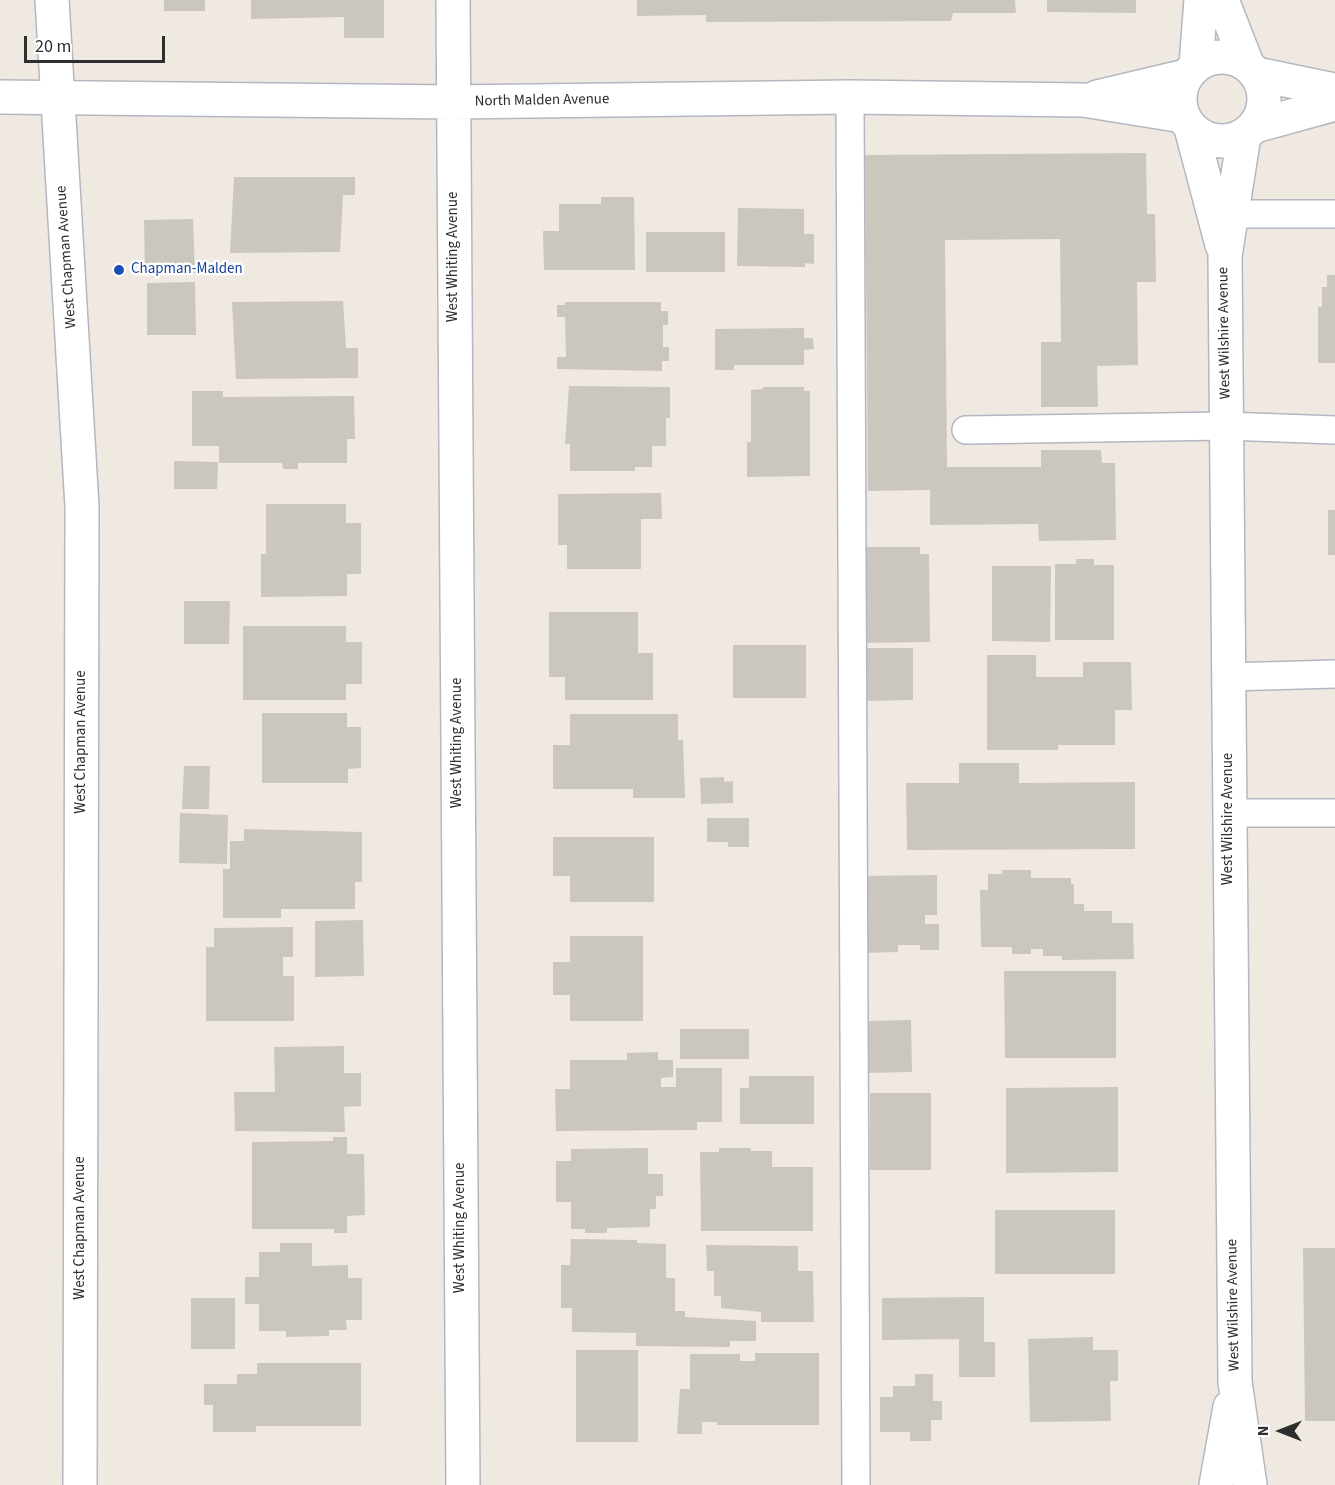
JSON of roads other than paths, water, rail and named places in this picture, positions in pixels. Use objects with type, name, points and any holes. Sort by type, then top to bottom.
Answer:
[{"type":"street","name":"West Chapman Avenue","points":[[52,0],[82,507],[80,1485]]},
{"type":"street","name":"West Whiting Avenue","points":[[453,0],[463,1485]]},
{"type":"street","points":[[1201,0],[1191,71],[1181,89],[1187,122],[1203,137],[1216,141],[1231,141],[1249,131],[1335,104]]},
{"type":"street","points":[[1222,0],[1252,69],[1263,86],[1262,114],[1249,131]]},
{"type":"street","points":[[1191,71],[1207,59],[1221,56],[1252,69],[1335,90]]},
{"type":"street","name":"North Malden Avenue","points":[[1083,100],[1191,71]]},
{"type":"street","name":"North Malden Avenue","points":[[0,97],[453,102],[850,97],[1083,100],[1187,122]]},
{"type":"street","name":"West Wilshire Avenue","points":[[1187,122],[1225,256]]},
{"type":"street","name":"West Wilshire Avenue","points":[[1248,1485],[1235,1382],[1225,256],[1249,131]]},
{"type":"street","name":"West Wilshire Avenue","points":[[1216,1485],[1235,1382]]},
{"type":"street","points":[[1221,1485],[1233,1482],[1248,1485]]},
{"type":"lane","points":[[850,97],[856,1485]]},
{"type":"lane","points":[[1232,214],[1335,214]]},
{"type":"lane","points":[[966,430],[1226,426],[1335,430]]},
{"type":"lane","points":[[1228,677],[1335,674]]},
{"type":"lane","points":[[1229,813],[1335,813]]},
{"type":"place","name":"Chapman-Malden","points":[[119,270]]}]
